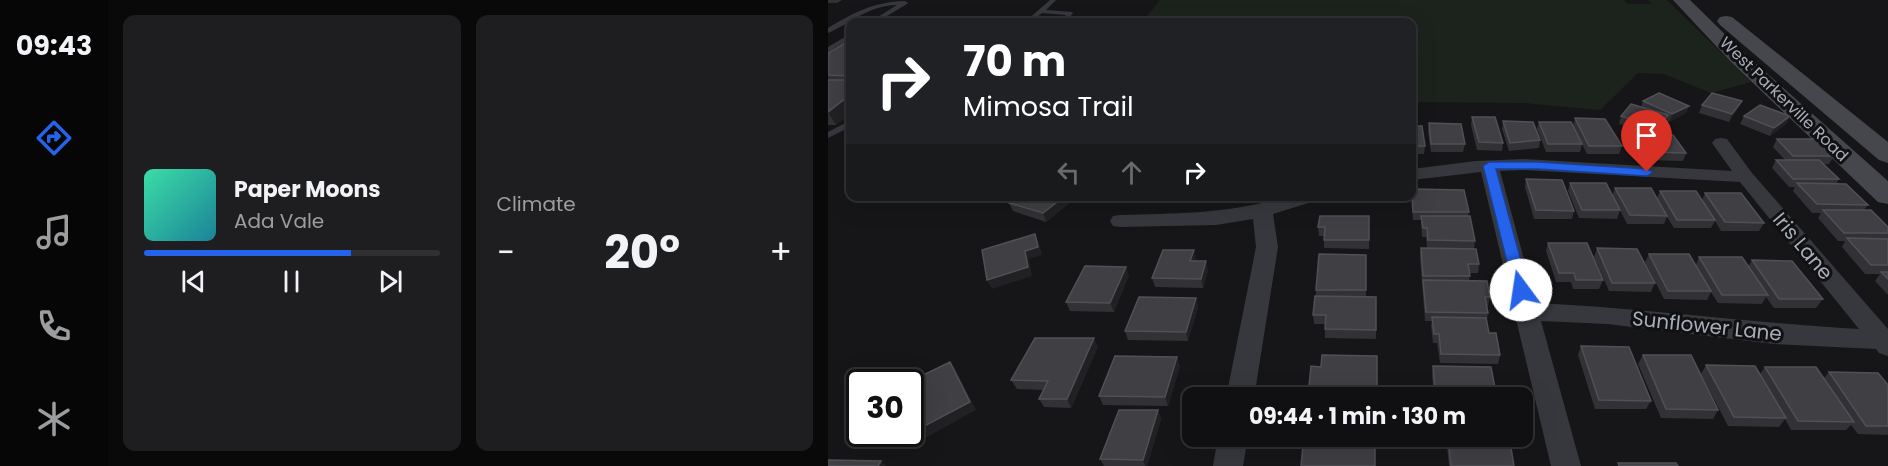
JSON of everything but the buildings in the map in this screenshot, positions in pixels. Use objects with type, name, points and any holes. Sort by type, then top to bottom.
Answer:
[{"type":"main road","name":"West Parkerville Road","points":[[1681,0],[1737,57],[1888,196]]},
{"type":"main road","name":"West Parkerville Road","points":[[1701,0],[1888,155]]},
{"type":"street","name":"Iris Lane","points":[[1720,143],[1745,177],[1886,342]]},
{"type":"street","points":[[1416,174],[1489,166],[1538,165],[1690,176],[1745,177]]},
{"type":"street","points":[[1489,166],[1566,466]]},
{"type":"street","points":[[1120,221],[1216,219],[1262,211],[1295,201]]},
{"type":"street","points":[[1242,387],[1267,247],[1262,211]]},
{"type":"street","name":"Sunflower Lane","points":[[1526,311],[1607,315],[1774,334],[1886,342]]},
{"type":"street","points":[[1228,466],[1231,447]]},
{"type":"lane","points":[[1033,18],[1053,0]]},
{"type":"lane","points":[[880,18],[908,2]]},
{"type":"lane","points":[[850,18],[871,6],[908,2]]},
{"type":"lane","points":[[1041,11],[1070,13],[1068,18]]},
{"type":"lane","points":[[828,31],[846,21]]},
{"type":"lane","points":[[828,50],[846,39]]},
{"type":"lane","points":[[828,135],[846,126]]},
{"type":"shaded area","points":[[1160,0],[1624,0],[1627,4],[1652,4],[1648,0],[1667,0],[1751,82],[1711,93],[1664,74],[1638,73],[1600,110],[1524,103],[1416,102],[1416,18],[1145,18]]},
{"type":"route","points":[[1521,290],[1489,166],[1538,165],[1647,172]]}]
